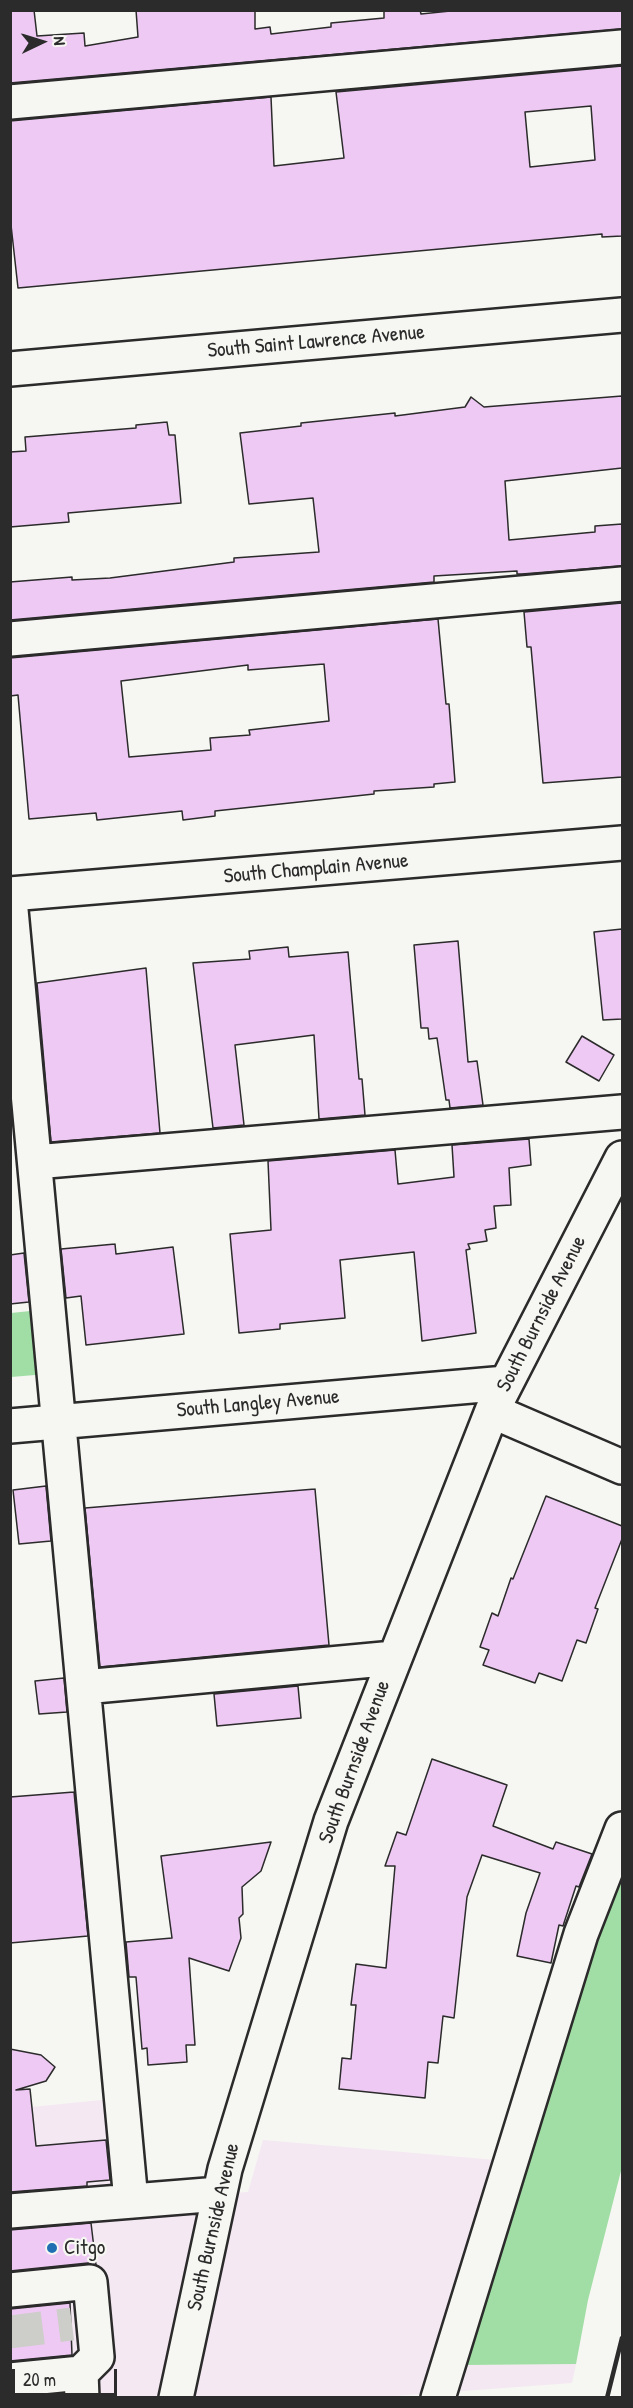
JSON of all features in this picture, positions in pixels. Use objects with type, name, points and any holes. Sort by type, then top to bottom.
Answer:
[{"type":"street","points":[[10,102],[622,47]]},
{"type":"street","name":"South Saint Lawrence Avenue","points":[[10,369],[622,315]]},
{"type":"street","points":[[10,639],[622,584]]},
{"type":"street","name":"South Champlain Avenue","points":[[10,894],[622,843]]},
{"type":"street","points":[[10,899],[131,2201]]},
{"type":"street","points":[[35,1162],[622,1112]]},
{"type":"street","name":"South Burnside Avenue","points":[[176,2397],[219,2194],[332,1821],[393,1658],[499,1397],[622,1158]]},
{"type":"street","name":"South Langley Avenue","points":[[10,1426],[59,1421],[499,1397],[622,1467]]},
{"type":"street","points":[[84,1687],[393,1658]]},
{"type":"street","points":[[438,2397],[581,1934],[622,1829]]},
{"type":"street","points":[[10,2211],[219,2194]]},
{"type":"street","points":[[10,2290],[90,2282],[83,2323],[97,2357],[81,2385],[10,2380]]},
{"type":"shaded area","points":[[122,2098],[132,2201],[248,2192],[263,2140],[519,2162],[465,2365],[576,2364],[572,2383],[381,2397],[11,2398],[11,2109]]},
{"type":"green space","points":[[40,1310],[47,1374],[11,1377],[11,1313]]},
{"type":"green space","points":[[622,1854],[622,2167],[588,2300],[576,2364],[465,2365]]},
{"type":"building","points":[[10,10],[34,10],[37,36],[84,33],[85,46],[138,37],[136,10],[255,10],[255,29],[270,27],[271,34],[331,27],[331,23],[384,18],[384,10],[420,10],[421,14],[460,10],[622,10],[622,29],[10,83]]},
{"type":"building","points":[[622,66],[622,236],[602,237],[602,234],[18,288],[10,216],[10,121],[271,97],[274,166],[344,158],[336,92]],"holes":[[[591,106],[595,160],[530,167],[525,112]]]},
{"type":"building","points":[[622,396],[622,468],[505,481],[509,540],[595,532],[595,526],[622,524],[622,566],[522,574],[517,574],[517,571],[434,576],[434,582],[10,620],[10,582],[72,577],[72,580],[110,578],[234,562],[234,558],[319,552],[313,498],[249,504],[240,433],[301,426],[301,423],[395,413],[395,416],[465,407],[471,397],[484,407]]},
{"type":"building","points":[[167,422],[169,435],[175,435],[181,503],[68,513],[69,522],[10,527],[10,452],[26,451],[25,437],[136,428],[136,425]]},
{"type":"building","points":[[622,603],[622,777],[543,783],[531,647],[527,647],[524,612]]},
{"type":"building","points":[[438,619],[446,704],[449,704],[455,782],[434,784],[434,787],[374,791],[374,794],[215,811],[215,816],[183,820],[182,811],[97,820],[96,813],[29,819],[18,695],[10,696],[10,658]],"holes":[[[324,664],[329,721],[249,730],[250,735],[210,738],[211,750],[129,757],[121,681],[248,665],[248,670]]]},
{"type":"building","points":[[622,929],[622,1019],[603,1020],[594,932]]},
{"type":"building","points":[[458,941],[468,1062],[477,1061],[483,1105],[450,1108],[449,1100],[446,1100],[437,1038],[429,1039],[428,1028],[421,1028],[414,945]]},
{"type":"building","points":[[288,947],[289,957],[348,952],[359,1079],[362,1079],[365,1115],[319,1119],[314,1035],[235,1045],[244,1125],[213,1128],[193,963],[250,959],[249,951]]},
{"type":"building","points":[[146,968],[160,1133],[51,1142],[37,983]]},
{"type":"building","points":[[582,1036],[614,1055],[599,1081],[566,1062]]},
{"type":"building","points":[[529,1139],[531,1165],[509,1168],[511,1205],[494,1206],[496,1228],[485,1230],[487,1241],[468,1244],[470,1249],[466,1250],[476,1333],[422,1341],[414,1252],[340,1260],[345,1318],[280,1324],[280,1329],[239,1333],[230,1234],[271,1230],[268,1161],[395,1150],[398,1184],[454,1177],[452,1145]]},
{"type":"building","points":[[115,1244],[116,1254],[173,1247],[184,1334],[86,1345],[81,1296],[66,1298],[61,1249]]},
{"type":"building","points":[[24,1253],[29,1302],[10,1304],[10,1255]]},
{"type":"building","points":[[46,1486],[51,1541],[19,1544],[13,1490]]},
{"type":"building","points":[[315,1489],[329,1645],[100,1667],[85,1508]]},
{"type":"building","points":[[546,1496],[622,1526],[622,1539],[595,1608],[598,1609],[586,1643],[577,1640],[562,1681],[539,1673],[535,1683],[483,1665],[489,1650],[480,1647],[492,1613],[498,1616],[511,1578],[513,1579]]},
{"type":"building","points":[[64,1678],[67,1712],[39,1714],[35,1681]]},
{"type":"building","points":[[298,1686],[301,1718],[217,1726],[214,1694]]},
{"type":"building","points":[[432,1759],[507,1785],[493,1826],[553,1849],[556,1842],[592,1854],[579,1887],[576,1886],[563,1926],[559,1925],[551,1963],[517,1956],[526,1913],[540,1873],[482,1855],[467,1897],[454,2018],[443,2016],[438,2063],[428,2062],[425,2098],[339,2089],[342,2058],[351,2059],[356,2005],[351,2005],[356,1964],[386,1968],[395,1866],[385,1866],[397,1832],[406,1835]]},
{"type":"building","points":[[74,1792],[88,1936],[10,1943],[10,1797]]},
{"type":"building","points":[[271,1842],[261,1871],[242,1887],[243,1914],[239,1918],[241,1938],[229,1971],[189,1958],[195,2045],[186,2045],[187,2062],[148,2065],[147,2048],[142,2049],[136,1977],[129,1977],[126,1942],[172,1938],[161,1856]]},
{"type":"building","points":[[10,2049],[41,2055],[55,2067],[46,2081],[16,2090],[30,2089],[36,2146],[106,2140],[110,2180],[87,2182],[87,2186],[10,2192]]},
{"type":"building","name":"Citgo","points":[[91,2223],[96,2265],[88,2263],[10,2271],[10,2230]]},
{"type":"building","name":"Citgo","points":[[70,2303],[72,2355],[10,2361],[10,2309]]},
{"type":"tunnel","points":[[10,2332],[72,2324]]},
{"type":"railway","points":[[607,2398],[622,2338]]},
{"type":"place","name":"Citgo","points":[[52,2248]]}]
